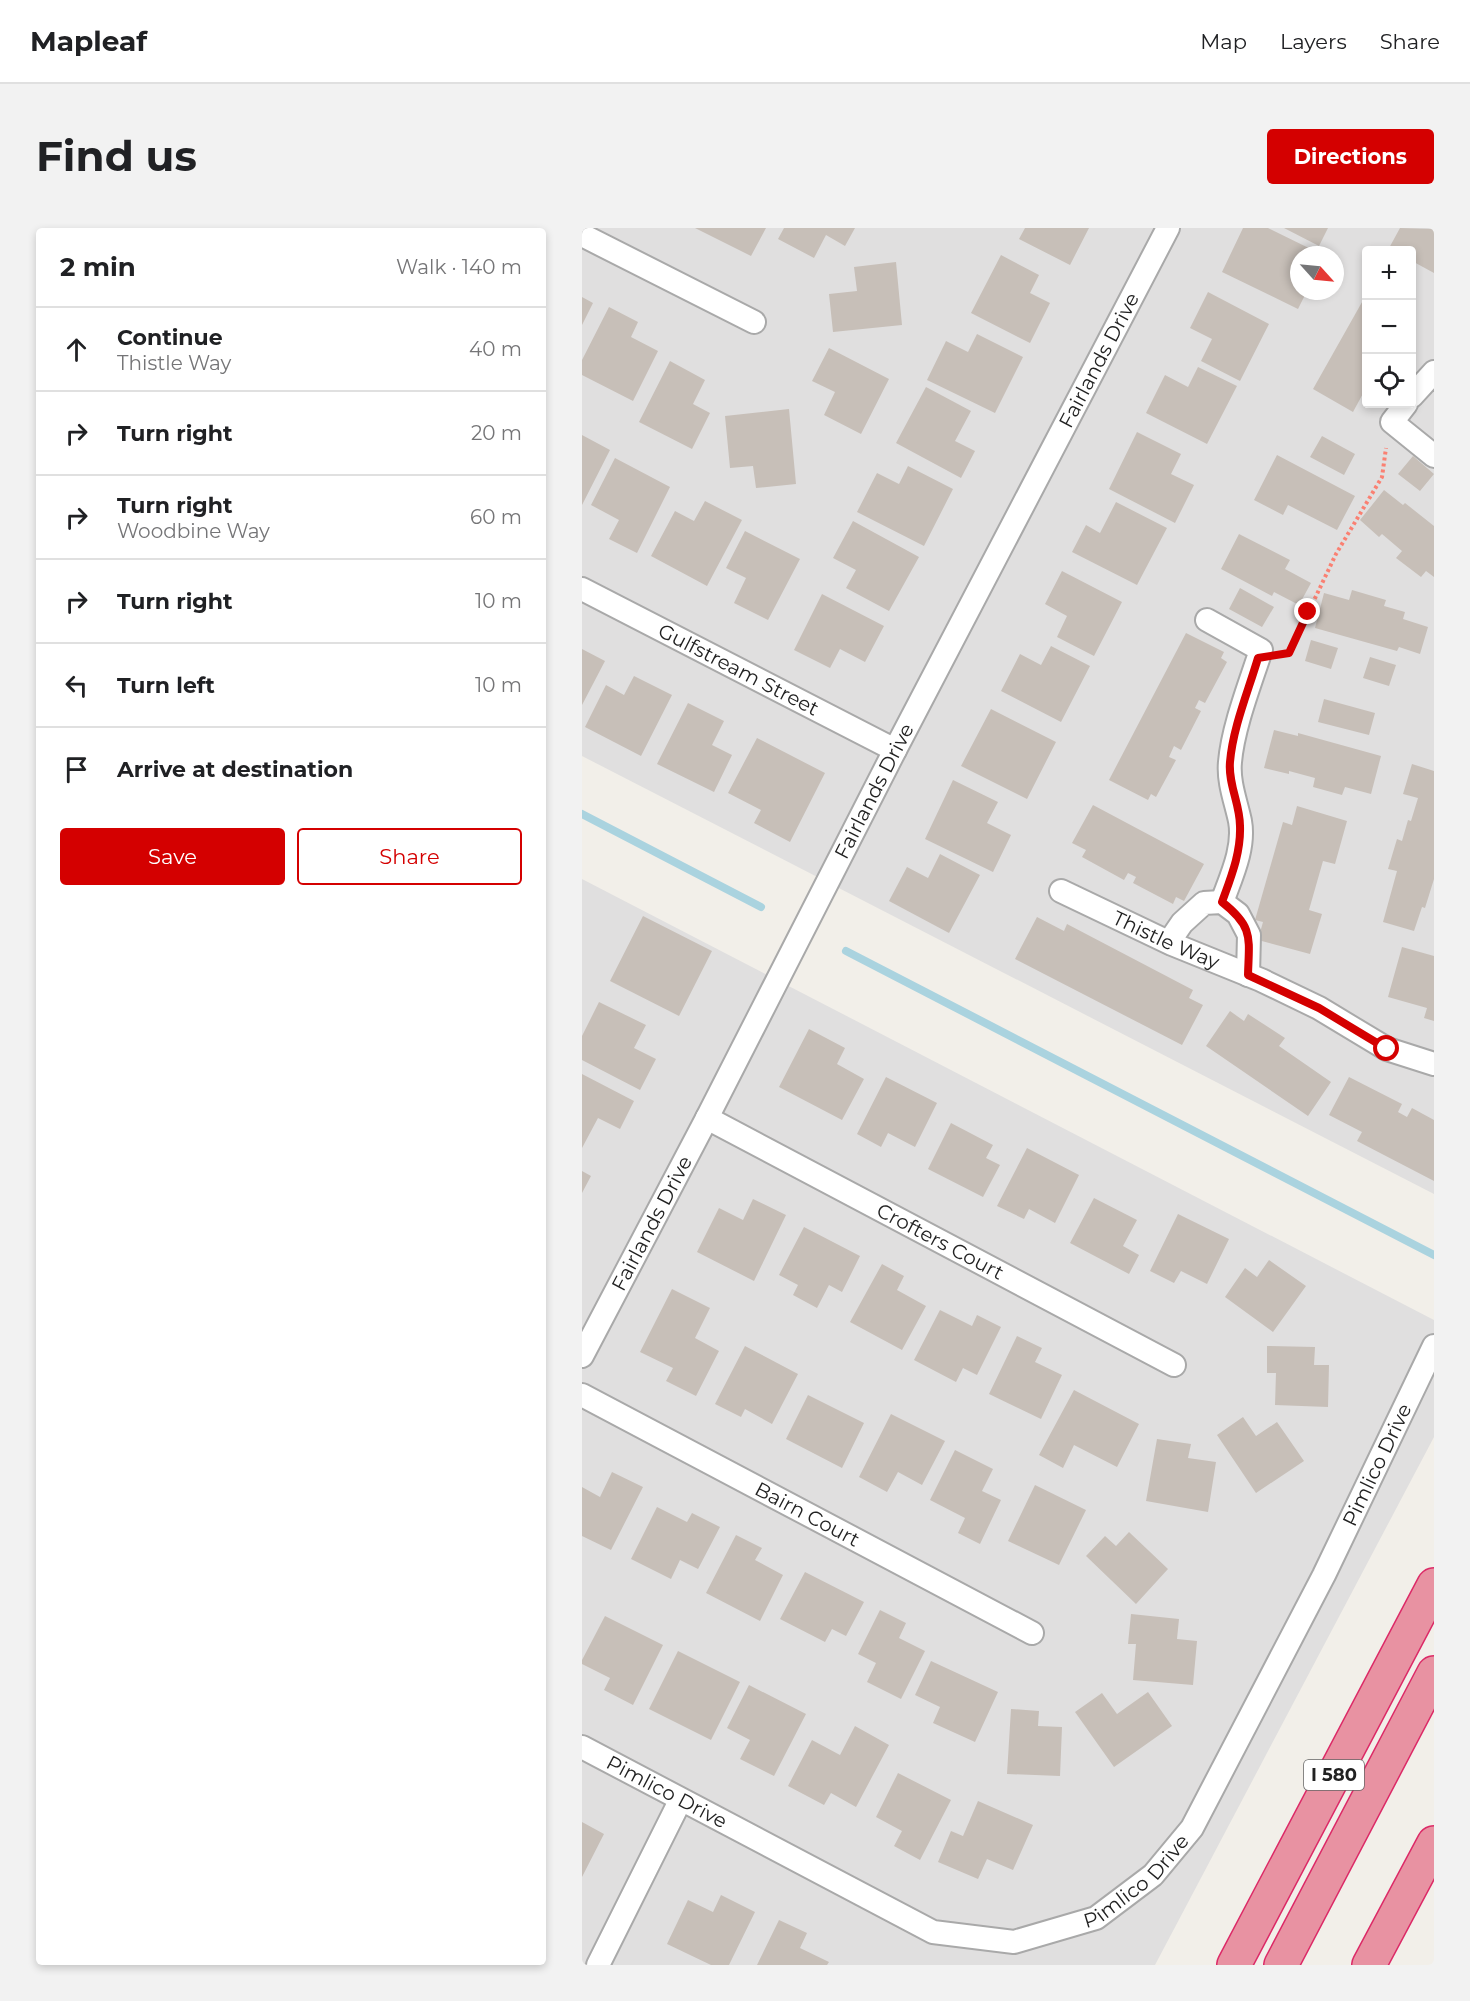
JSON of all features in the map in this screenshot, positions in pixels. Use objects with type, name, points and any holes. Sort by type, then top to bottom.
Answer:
[{"type":"highway","name":"I 580","points":[[1234,1965],[1434,1585]]},
{"type":"highway","name":"I 580","points":[[1281,1965],[1434,1673]]},
{"type":"highway","points":[[1369,1965],[1434,1843]]},
{"type":"street","name":"Fairlands Drive","points":[[582,1356],[1168,228]]},
{"type":"street","points":[[582,235],[754,322]]},
{"type":"street","points":[[1416,392],[1434,372]]},
{"type":"street","points":[[1403,408],[1392,422],[1434,456]]},
{"type":"street","name":"Gulfstream Street","points":[[582,589],[895,750]]},
{"type":"street","points":[[1208,620],[1261,650],[1240,717],[1230,763],[1233,794],[1240,824],[1239,852],[1222,902]]},
{"type":"street","name":"Thistle Way","points":[[1061,891],[1169,942],[1319,1008],[1387,1049],[1434,1064]]},
{"type":"street","points":[[1169,942],[1182,923],[1204,903],[1222,902],[1238,914],[1250,935],[1248,975]]},
{"type":"street","name":"Crofters Court","points":[[707,1118],[1174,1365]]},
{"type":"street","name":"Pimlico Drive","points":[[582,1748],[933,1932],[1014,1942],[1096,1918],[1153,1875],[1192,1828],[1324,1575],[1434,1346]]},
{"type":"street","name":"Bairn Court","points":[[582,1395],[1032,1634]]},
{"type":"street","points":[[598,1965],[681,1801]]},
{"type":"path","points":[[1258,658],[1289,653],[1336,554],[1382,477],[1384,454],[1392,422]]},
{"type":"shaded area","points":[[582,228],[1434,228],[1434,1194],[582,756]]},
{"type":"shaded area","points":[[582,879],[1434,1320],[1434,1437],[1155,1965],[582,1965]]},
{"type":"building","points":[[695,228],[766,228],[751,256]]},
{"type":"building","points":[[784,228],[855,228],[845,246],[826,235],[814,258],[778,239]]},
{"type":"building","points":[[1025,228],[1089,228],[1070,265],[1019,239]]},
{"type":"building","points":[[1243,228],[1268,228],[1305,246],[1290,246],[1290,300],[1302,300],[1298,309],[1222,272]]},
{"type":"building","points":[[1284,228],[1328,228],[1319,246]]},
{"type":"building","points":[[1400,228],[1434,229],[1434,273],[1416,263],[1416,246],[1390,246]]},
{"type":"building","points":[[1001,255],[1039,275],[1030,293],[1050,303],[1030,343],[971,313]]},
{"type":"building","points":[[896,262],[902,325],[833,332],[829,294],[857,291],[854,267]]},
{"type":"building","points":[[1208,292],[1269,324],[1240,381],[1201,361],[1212,339],[1190,328]]},
{"type":"building","points":[[582,297],[593,303],[582,325]]},
{"type":"building","points":[[1362,302],[1362,395],[1353,412],[1313,389]]},
{"type":"building","points":[[609,307],[638,322],[631,337],[658,351],[633,401],[582,375],[582,360]]},
{"type":"building","points":[[977,334],[1023,357],[995,413],[927,380],[946,341],[968,352]]},
{"type":"building","points":[[829,348],[889,379],[861,434],[824,415],[835,392],[812,381]]},
{"type":"building","points":[[670,361],[705,380],[693,404],[710,413],[692,449],[639,422]]},
{"type":"building","points":[[1198,367],[1237,386],[1207,444],[1146,413],[1165,375],[1188,387]]},
{"type":"building","points":[[926,387],[971,411],[955,441],[975,451],[961,478],[896,443]]},
{"type":"building","points":[[789,409],[796,484],[756,488],[753,466],[730,468],[725,416]]},
{"type":"building","points":[[1137,432],[1181,454],[1171,474],[1194,485],[1175,523],[1109,489]]},
{"type":"building","points":[[582,435],[610,450],[582,505]]},
{"type":"building","points":[[1322,436],[1355,454],[1344,475],[1310,457]]},
{"type":"building","points":[[1277,455],[1355,496],[1337,530],[1288,505],[1283,515],[1254,500]]},
{"type":"building","points":[[1413,456],[1434,474],[1420,491],[1398,474]]},
{"type":"building","points":[[615,458],[670,487],[637,553],[609,539],[619,520],[591,505]]},
{"type":"building","points":[[908,466],[953,489],[924,546],[857,512],[877,473],[899,484]]},
{"type":"building","points":[[1384,490],[1434,526],[1434,577],[1426,571],[1421,577],[1396,558],[1402,551],[1382,534],[1379,537],[1360,520]]},
{"type":"building","points":[[705,501],[742,520],[707,586],[651,556],[675,511],[694,521]]},
{"type":"building","points":[[1116,502],[1167,528],[1137,585],[1072,552],[1086,525],[1100,533]]},
{"type":"building","points":[[853,521],[919,557],[889,611],[846,588],[856,570],[833,558]]},
{"type":"building","points":[[745,531],[800,559],[768,620],[734,603],[746,578],[726,568]]},
{"type":"building","points":[[1239,534],[1290,560],[1285,569],[1311,583],[1299,605],[1274,592],[1272,596],[1221,569]]},
{"type":"building","points":[[1062,571],[1122,602],[1094,656],[1057,637],[1067,616],[1045,604]]},
{"type":"building","points":[[1240,588],[1274,607],[1262,627],[1229,609]]},
{"type":"building","points":[[1352,590],[1386,600],[1384,606],[1405,612],[1403,619],[1428,627],[1420,654],[1399,647],[1397,651],[1315,628],[1324,593],[1349,600]]},
{"type":"building","points":[[822,594],[884,626],[865,662],[840,649],[830,668],[794,650]]},
{"type":"building","points":[[1186,633],[1224,652],[1221,658],[1227,662],[1205,703],[1199,700],[1195,708],[1201,711],[1181,750],[1174,746],[1169,757],[1176,760],[1156,797],[1151,794],[1148,800],[1109,780]]},
{"type":"building","points":[[1311,640],[1338,648],[1331,669],[1305,661]]},
{"type":"building","points":[[1051,646],[1090,666],[1061,722],[1001,691],[1020,654],[1041,665]]},
{"type":"building","points":[[582,649],[605,661],[582,705]]},
{"type":"building","points":[[1370,657],[1396,665],[1389,686],[1363,678]]},
{"type":"building","points":[[634,676],[672,695],[641,756],[585,727],[606,685],[624,695]]},
{"type":"building","points":[[1324,699],[1375,713],[1369,735],[1318,722]]},
{"type":"building","points":[[688,703],[724,721],[712,745],[732,755],[714,792],[657,764]]},
{"type":"building","points":[[991,709],[1056,742],[1027,799],[961,766]]},
{"type":"building","points":[[1274,730],[1298,736],[1298,733],[1381,756],[1371,794],[1345,787],[1342,795],[1313,787],[1315,778],[1289,771],[1289,774],[1264,768]]},
{"type":"building","points":[[757,738],[825,773],[790,842],[754,823],[761,810],[728,793]]},
{"type":"building","points":[[1412,764],[1434,771],[1434,879],[1425,908],[1422,907],[1414,931],[1383,922],[1397,871],[1388,869],[1397,839],[1402,841],[1418,798],[1403,794]]},
{"type":"building","points":[[953,780],[998,802],[987,823],[1011,835],[993,872],[925,839]]},
{"type":"building","points":[[1093,805],[1204,864],[1184,901],[1176,897],[1173,904],[1133,883],[1136,877],[1128,873],[1124,880],[1082,857],[1086,850],[1072,843]]},
{"type":"building","points":[[1297,806],[1347,821],[1335,864],[1323,861],[1309,910],[1322,914],[1310,954],[1258,940],[1263,922],[1255,920],[1283,822],[1292,825]]},
{"type":"building","points":[[940,854],[980,875],[949,933],[889,901],[907,867],[928,878]]},
{"type":"building","points":[[643,916],[712,951],[679,1016],[610,981]]},
{"type":"building","points":[[1037,917],[1064,931],[1067,924],[1193,990],[1189,998],[1203,1005],[1182,1045],[1015,959]]},
{"type":"building","points":[[1402,947],[1434,956],[1434,1021],[1424,1018],[1427,1008],[1388,997]]},
{"type":"building","points":[[599,1002],[646,1025],[634,1048],[656,1059],[640,1090],[582,1060],[582,1036]]},
{"type":"building","points":[[1230,1011],[1244,1021],[1248,1014],[1285,1038],[1279,1046],[1331,1082],[1308,1116],[1206,1046]]},
{"type":"building","points":[[809,1029],[845,1048],[837,1064],[864,1079],[842,1120],[779,1087]]},
{"type":"building","points":[[582,1074],[634,1101],[620,1129],[598,1118],[582,1148]]},
{"type":"building","points":[[886,1077],[937,1103],[915,1147],[888,1133],[881,1147],[857,1134]]},
{"type":"building","points":[[1349,1077],[1402,1104],[1398,1112],[1407,1117],[1412,1108],[1434,1120],[1434,1181],[1357,1141],[1362,1132],[1329,1115]]},
{"type":"building","points":[[951,1123],[993,1145],[986,1158],[1000,1165],[983,1197],[928,1169]]},
{"type":"building","points":[[1027,1148],[1079,1175],[1055,1223],[1029,1209],[1024,1219],[997,1206]]},
{"type":"building","points":[[582,1171],[591,1176],[582,1193]]},
{"type":"building","points":[[1094,1198],[1137,1220],[1123,1246],[1139,1255],[1129,1274],[1070,1243]]},
{"type":"building","points":[[753,1199],[786,1215],[754,1281],[697,1252],[719,1208],[743,1220]]},
{"type":"building","points":[[1178,1214],[1229,1239],[1207,1284],[1181,1271],[1174,1283],[1150,1271]]},
{"type":"building","points":[[804,1227],[860,1256],[842,1292],[829,1285],[817,1308],[793,1295],[798,1285],[779,1275]]},
{"type":"building","points":[[1269,1260],[1306,1286],[1273,1332],[1225,1297],[1245,1268],[1257,1277]]},
{"type":"building","points":[[882,1264],[904,1276],[897,1290],[926,1306],[902,1350],[850,1322]]},
{"type":"building","points":[[672,1289],[710,1308],[695,1338],[719,1351],[696,1396],[666,1381],[673,1368],[640,1352]]},
{"type":"building","points":[[940,1310],[972,1326],[977,1315],[1001,1327],[977,1375],[963,1368],[956,1382],[914,1360]]},
{"type":"building","points":[[1017,1336],[1042,1348],[1035,1362],[1062,1375],[1041,1419],[989,1394]]},
{"type":"building","points":[[745,1346],[798,1374],[772,1424],[745,1409],[741,1417],[715,1404]]},
{"type":"building","points":[[1267,1346],[1315,1347],[1314,1365],[1329,1365],[1328,1407],[1275,1405],[1276,1373],[1267,1373]]},
{"type":"building","points":[[1074,1390],[1139,1424],[1117,1467],[1074,1445],[1063,1468],[1039,1455]]},
{"type":"building","points":[[808,1395],[864,1423],[842,1468],[786,1439]]},
{"type":"building","points":[[891,1414],[945,1441],[922,1485],[898,1472],[887,1492],[859,1477]]},
{"type":"building","points":[[1243,1417],[1256,1436],[1277,1422],[1304,1461],[1256,1493],[1217,1435]]},
{"type":"building","points":[[1157,1439],[1191,1444],[1188,1458],[1216,1462],[1208,1512],[1146,1501]]},
{"type":"building","points":[[955,1450],[993,1469],[982,1491],[1001,1500],[980,1544],[958,1533],[965,1518],[930,1500]]},
{"type":"building","points":[[612,1472],[643,1487],[611,1550],[582,1536],[582,1487],[600,1497]]},
{"type":"building","points":[[1035,1485],[1086,1510],[1059,1565],[1008,1541]]},
{"type":"building","points":[[657,1507],[687,1522],[692,1513],[720,1527],[698,1569],[680,1560],[671,1579],[631,1559]]},
{"type":"building","points":[[1129,1532],[1168,1569],[1136,1604],[1086,1556],[1105,1536],[1116,1546]]},
{"type":"building","points":[[736,1535],[762,1548],[755,1560],[783,1575],[760,1621],[706,1593]]},
{"type":"building","points":[[805,1572],[864,1602],[846,1636],[832,1629],[825,1642],[780,1619]]},
{"type":"building","points":[[880,1610],[906,1623],[899,1638],[925,1651],[901,1699],[867,1682],[876,1663],[858,1654]]},
{"type":"building","points":[[1131,1614],[1179,1619],[1177,1639],[1197,1641],[1193,1685],[1133,1680],[1136,1644],[1128,1644]]},
{"type":"building","points":[[605,1616],[663,1645],[633,1705],[604,1690],[610,1678],[582,1664]]},
{"type":"building","points":[[678,1651],[740,1682],[711,1740],[649,1709]]},
{"type":"building","points":[[931,1661],[998,1692],[975,1742],[933,1723],[940,1707],[915,1695]]},
{"type":"building","points":[[749,1685],[806,1714],[774,1776],[740,1759],[750,1740],[727,1728]]},
{"type":"building","points":[[1148,1692],[1172,1726],[1114,1767],[1075,1712],[1102,1693],[1117,1714]]},
{"type":"building","points":[[1011,1709],[1039,1711],[1038,1726],[1062,1727],[1060,1776],[1007,1774]]},
{"type":"building","points":[[855,1726],[889,1745],[856,1807],[831,1793],[824,1805],[788,1786],[812,1740],[840,1755]]},
{"type":"building","points":[[898,1773],[951,1800],[920,1860],[894,1846],[902,1831],[876,1817]]},
{"type":"building","points":[[978,1801],[1033,1825],[1013,1870],[987,1859],[978,1879],[938,1862],[951,1831],[963,1836]]},
{"type":"building","points":[[582,1822],[604,1834],[582,1877]]},
{"type":"building","points":[[721,1895],[755,1912],[729,1965],[711,1965],[667,1944],[688,1900],[713,1912]]},
{"type":"building","points":[[779,1920],[807,1933],[800,1948],[829,1962],[827,1965],[757,1965]]},
{"type":"waterway","points":[[582,814],[761,907]]},
{"type":"waterway","points":[[846,951],[1434,1255]]},
{"type":"route","points":[[1308,612],[1289,653],[1258,658],[1240,717],[1230,763],[1233,794],[1240,824],[1239,852],[1222,902],[1238,914],[1250,935],[1248,975],[1319,1008],[1387,1049]]}]
